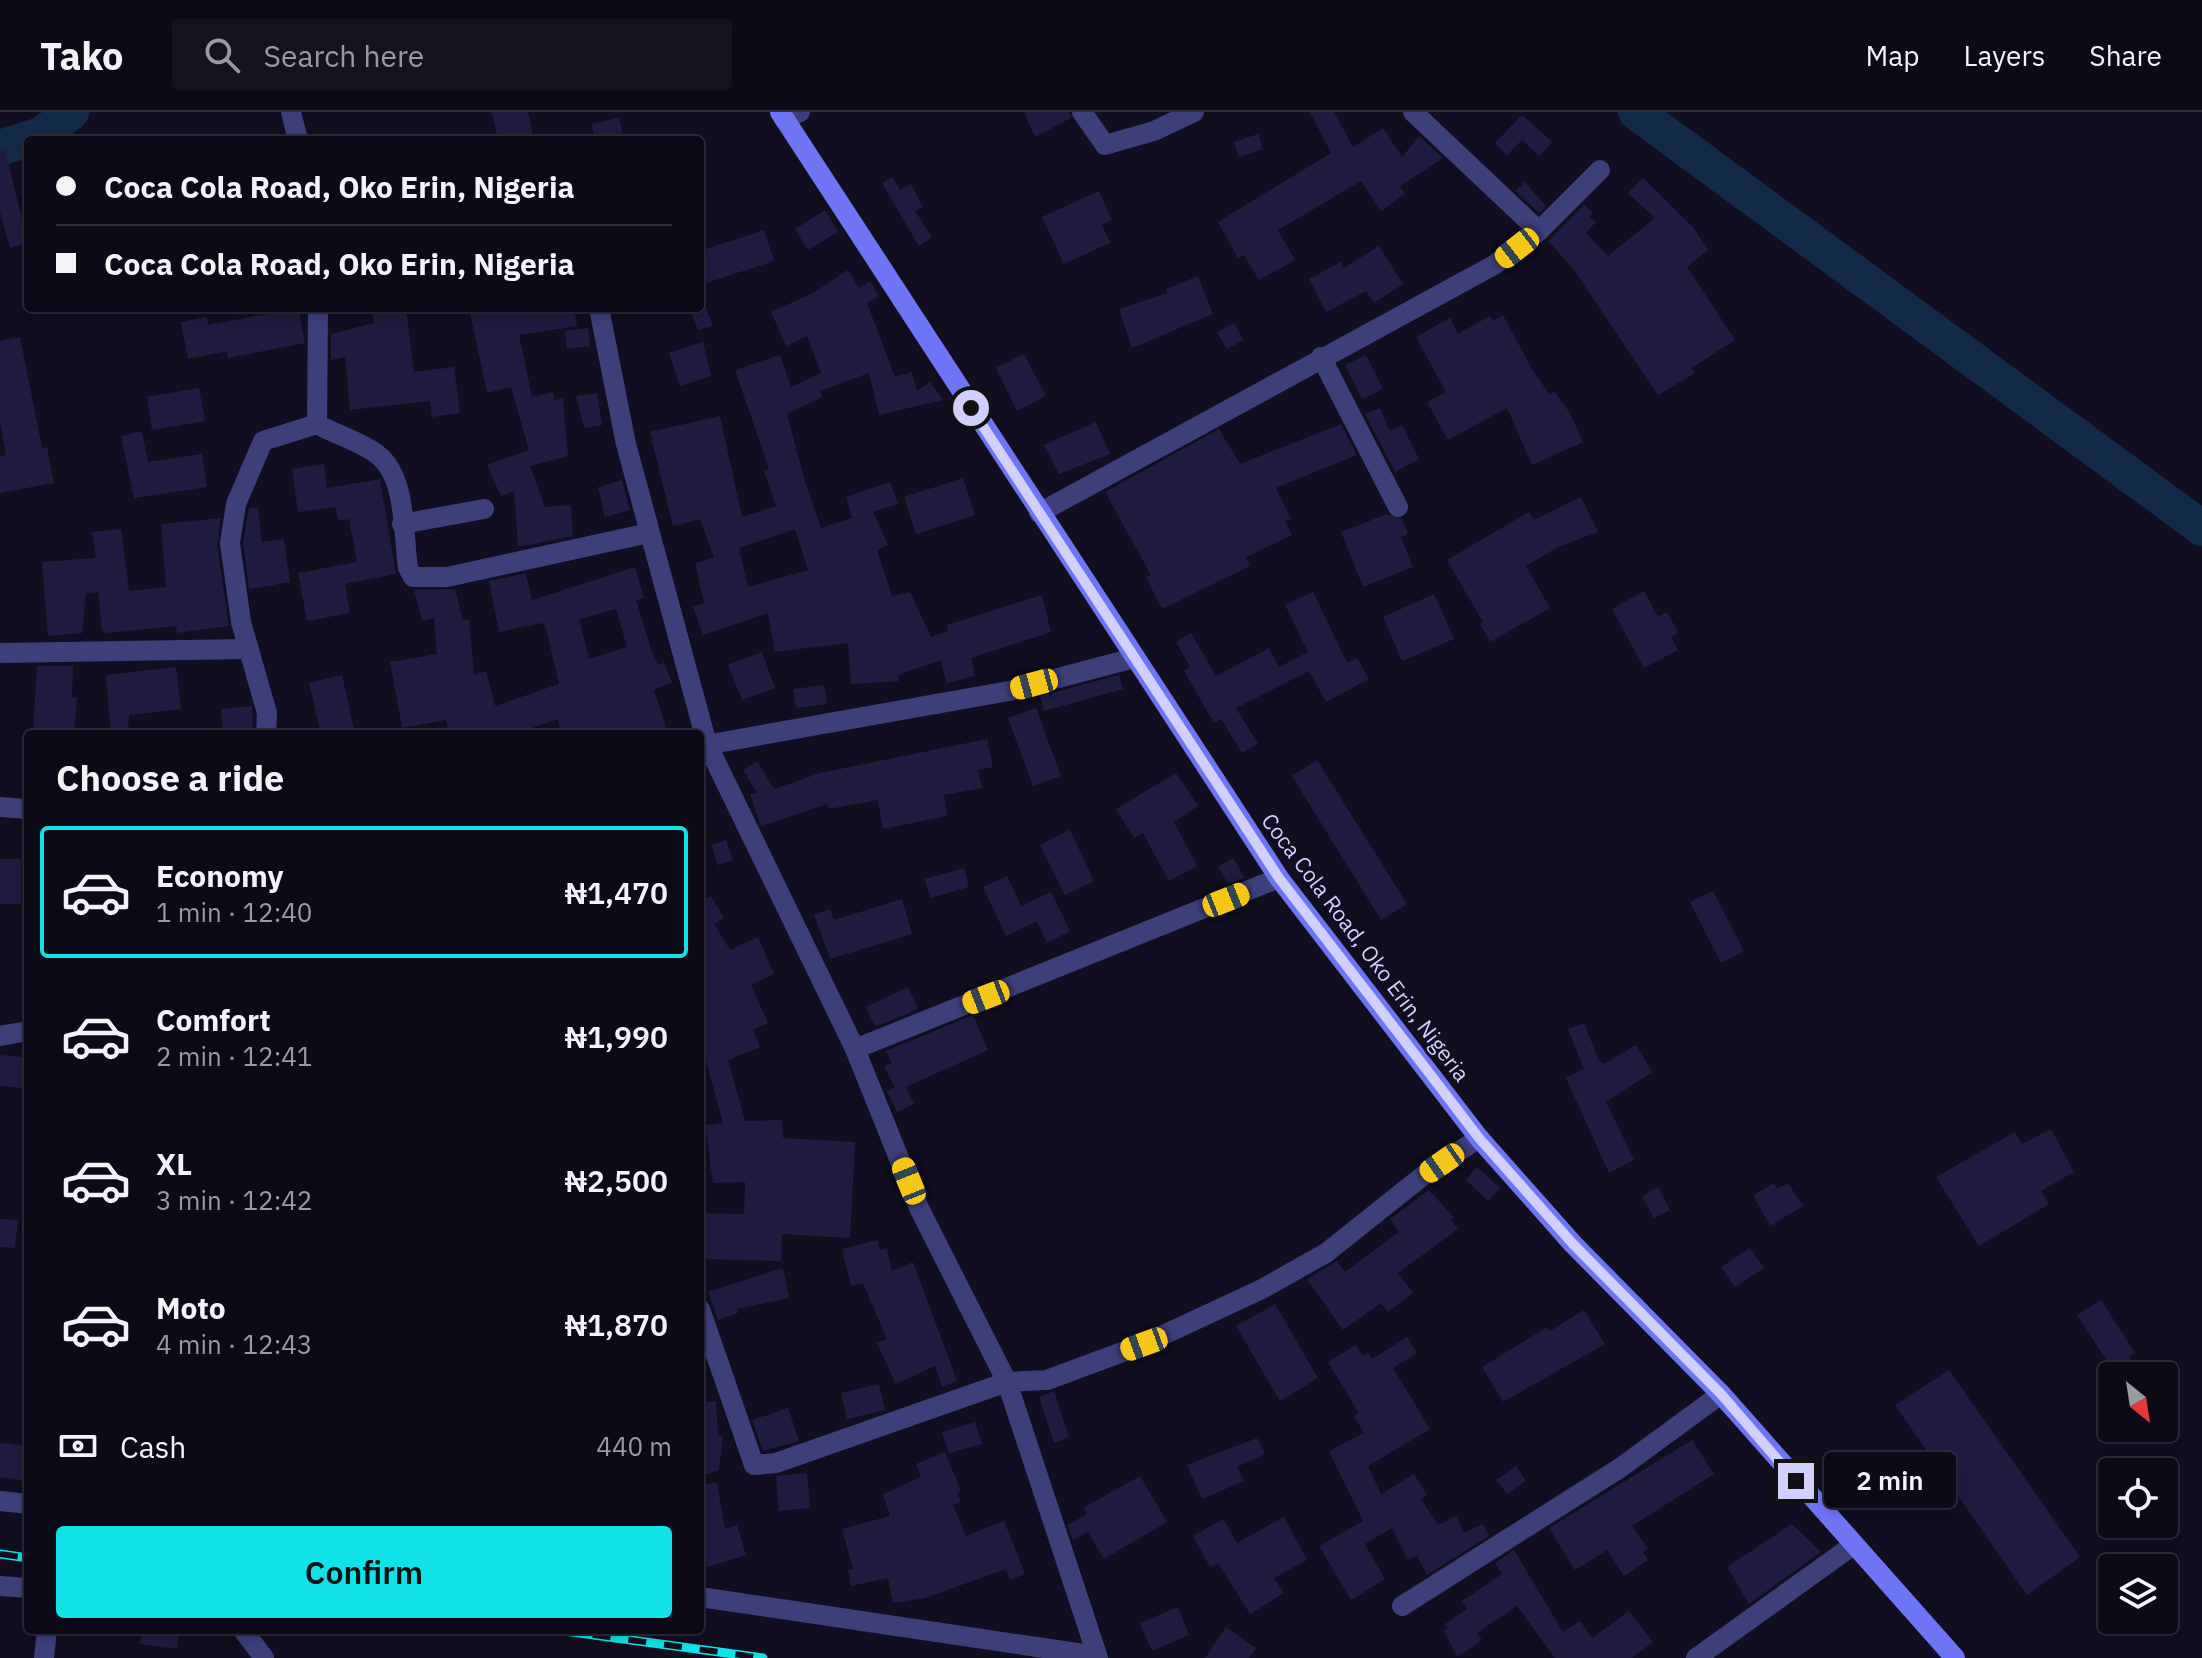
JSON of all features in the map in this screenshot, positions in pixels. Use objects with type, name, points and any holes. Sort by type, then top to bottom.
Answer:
[{"type":"street","points":[[291,112],[297,136]]},
{"type":"street","points":[[1082,112],[1105,145],[1154,131],[1194,112]]},
{"type":"street","points":[[1413,112],[1539,231]]},
{"type":"street","name":"Coca Cola Road, Oko Erin, Nigeria","points":[[788,114],[1039,513],[1279,878],[1479,1138],[1573,1244],[1721,1394],[1852,1546],[1955,1658]]},
{"type":"street","points":[[1039,513],[1494,265],[1539,231],[1600,170]]},
{"type":"street","points":[[317,424],[318,312]]},
{"type":"street","points":[[600,312],[626,444],[700,730]]},
{"type":"street","points":[[1321,357],[1398,507]]},
{"type":"street","points":[[266,730],[267,713],[247,649],[230,543],[236,504],[263,441],[317,424],[378,454],[388,466],[399,493],[408,568],[413,577],[428,579],[537,559],[649,533]]},
{"type":"street","points":[[402,524],[484,509]]},
{"type":"street","points":[[0,653],[247,649]]},
{"type":"street","points":[[704,1598],[1098,1657],[1007,1382],[919,1208],[855,1049],[704,745],[1009,691],[1134,658]]},
{"type":"street","points":[[0,807],[24,809]]},
{"type":"street","points":[[855,1049],[1279,878]]},
{"type":"street","points":[[0,1036],[24,1032]]},
{"type":"street","points":[[704,1321],[754,1465],[776,1463],[1007,1382],[1047,1380],[1117,1355],[1262,1289],[1326,1253],[1424,1175],[1479,1138]]},
{"type":"street","points":[[1402,1606],[1620,1468],[1721,1394]]},
{"type":"street","points":[[0,1501],[24,1504]]},
{"type":"street","points":[[1696,1658],[1852,1546]]},
{"type":"street","points":[[0,1586],[24,1588]]},
{"type":"street","points":[[44,1658],[47,1634]]},
{"type":"street","points":[[246,1634],[264,1658]]},
{"type":"building","points":[[492,112],[528,112],[533,136],[497,136]]},
{"type":"building","points":[[1024,112],[1069,112],[1071,118],[1035,137]]},
{"type":"building","points":[[1310,112],[1334,112],[1353,147],[1383,128],[1402,157],[1419,136],[1443,158],[1400,186],[1405,194],[1381,211],[1361,181],[1278,230],[1295,260],[1259,280],[1244,255],[1238,258],[1218,222],[1331,153]]},
{"type":"building","points":[[1522,115],[1552,142],[1539,156],[1522,140],[1507,155],[1495,143]]},
{"type":"building","points":[[619,118],[623,136],[594,136],[591,124]]},
{"type":"building","points":[[1258,134],[1263,149],[1239,157],[1234,142]]},
{"type":"building","points":[[5,150],[24,227],[24,244],[10,248],[0,212],[0,151]]},
{"type":"building","points":[[892,177],[900,190],[911,184],[923,207],[915,211],[932,237],[919,246],[882,183]]},
{"type":"building","points":[[1643,178],[1693,227],[1708,250],[1687,267],[1735,340],[1692,368],[1695,373],[1658,395],[1572,267],[1548,241],[1584,205],[1593,213],[1589,217],[1596,222],[1586,233],[1608,256],[1655,218],[1628,193]]},
{"type":"building","points":[[1525,182],[1546,206],[1539,213],[1515,191]]},
{"type":"building","points":[[1099,191],[1112,220],[1102,225],[1110,243],[1064,264],[1042,217]]},
{"type":"building","points":[[825,210],[838,232],[808,250],[795,229]]},
{"type":"building","points":[[764,230],[774,261],[704,284],[704,250]]},
{"type":"building","points":[[1379,246],[1403,284],[1374,303],[1366,291],[1326,312],[1309,279],[1341,262],[1344,268]]},
{"type":"building","points":[[848,270],[859,288],[870,281],[879,296],[867,303],[895,377],[912,372],[917,391],[930,382],[943,400],[879,415],[869,373],[820,391],[822,397],[787,414],[821,528],[852,518],[846,497],[890,482],[898,504],[873,512],[888,545],[877,550],[892,596],[910,592],[931,637],[948,631],[947,625],[1042,595],[1051,632],[971,658],[975,676],[946,683],[941,660],[898,675],[899,681],[851,684],[848,643],[775,652],[768,613],[703,635],[693,607],[704,603],[695,563],[714,558],[700,519],[673,526],[650,432],[720,416],[742,517],[776,506],[764,471],[769,469],[735,370],[780,355],[791,387],[821,373],[807,336],[786,346],[771,312],[813,293]],"holes":[[[795,529],[808,570],[748,587],[739,548]]]},
{"type":"building","points":[[1198,276],[1213,314],[1132,348],[1119,309],[1167,293],[1166,289]]},
{"type":"building","points":[[706,308],[713,326],[698,330],[691,312],[704,312]]},
{"type":"building","points":[[277,312],[299,312],[305,343],[228,358],[227,351],[188,359],[181,322],[207,317],[208,325]]},
{"type":"building","points":[[406,312],[414,372],[454,367],[460,413],[432,417],[430,401],[350,410],[345,357],[331,360],[331,334],[374,323],[373,314]]},
{"type":"building","points":[[470,312],[575,312],[577,326],[519,335],[532,397],[553,392],[555,400],[563,398],[568,456],[530,466],[545,507],[571,505],[573,536],[518,547],[514,491],[501,496],[487,465],[529,450],[511,387],[487,393]]},
{"type":"building","points":[[1503,315],[1549,394],[1554,391],[1570,413],[1583,442],[1532,465],[1507,408],[1448,440],[1427,402],[1446,392],[1416,337],[1450,318],[1458,334],[1490,316],[1493,321]]},
{"type":"building","points":[[1234,323],[1243,340],[1227,349],[1217,332]]},
{"type":"building","points":[[588,328],[590,346],[567,349],[565,331]]},
{"type":"building","points":[[20,337],[42,448],[47,447],[54,483],[0,493],[0,456],[6,455],[0,422],[0,341]]},
{"type":"building","points":[[703,342],[711,376],[680,386],[669,353]]},
{"type":"building","points":[[1024,354],[1046,396],[1017,411],[996,368]]},
{"type":"building","points":[[1366,355],[1383,389],[1362,399],[1345,365]]},
{"type":"building","points":[[199,388],[205,421],[152,430],[147,397]]},
{"type":"building","points":[[597,393],[602,425],[584,428],[576,396]]},
{"type":"building","points":[[1380,408],[1390,431],[1402,425],[1419,459],[1395,472],[1365,414]]},
{"type":"building","points":[[1096,422],[1110,454],[1059,474],[1044,445]]},
{"type":"building","points":[[1341,424],[1357,455],[1276,488],[1291,519],[1285,521],[1292,535],[1246,557],[1250,566],[1162,609],[1146,577],[1151,575],[1105,492],[1219,429],[1240,464]]},
{"type":"building","points":[[142,431],[148,462],[202,454],[207,487],[134,498],[121,436]]},
{"type":"building","points":[[324,464],[327,488],[380,479],[396,574],[345,584],[350,613],[307,621],[298,573],[357,562],[349,519],[338,521],[335,507],[298,512],[292,469]]},
{"type":"building","points":[[963,478],[975,515],[916,534],[904,497]]},
{"type":"building","points":[[622,480],[630,510],[605,517],[598,487]]},
{"type":"building","points":[[1581,497],[1598,532],[1558,547],[1526,566],[1550,608],[1490,642],[1480,624],[1483,622],[1447,560],[1529,512],[1534,520]]},
{"type":"building","points":[[258,507],[262,542],[284,539],[290,582],[249,589],[243,543],[249,508]]},
{"type":"building","points":[[1387,514],[1402,519],[1408,534],[1401,537],[1413,567],[1363,587],[1341,532]]},
{"type":"building","points":[[221,518],[217,545],[229,626],[177,633],[176,626],[109,633],[102,631],[98,592],[86,593],[82,633],[48,636],[42,562],[96,558],[92,532],[121,529],[129,591],[166,587],[161,524]]},
{"type":"building","points":[[635,567],[644,598],[636,600],[651,649],[658,665],[664,663],[672,682],[654,690],[666,727],[657,730],[560,730],[558,719],[526,730],[448,730],[446,720],[402,728],[390,662],[437,654],[434,618],[422,621],[414,590],[455,589],[463,620],[469,619],[474,675],[486,671],[495,706],[559,684],[546,628],[542,623],[499,632],[489,581],[526,573],[532,600]],"holes":[[[616,609],[627,647],[589,659],[579,619]]]},
{"type":"building","points":[[1644,591],[1658,617],[1667,612],[1678,632],[1671,637],[1678,650],[1644,668],[1612,609]]},
{"type":"building","points":[[1313,592],[1347,663],[1357,658],[1369,679],[1326,702],[1309,671],[1236,708],[1258,744],[1242,753],[1221,719],[1214,723],[1184,671],[1190,667],[1176,642],[1191,633],[1216,676],[1269,648],[1279,667],[1308,652],[1285,605]]},
{"type":"building","points":[[1434,594],[1454,639],[1402,661],[1383,617]]},
{"type":"building","points":[[762,652],[775,688],[742,700],[728,665]]},
{"type":"building","points":[[37,666],[73,666],[72,697],[77,698],[74,730],[33,730]]},
{"type":"building","points":[[176,667],[181,709],[129,715],[128,730],[111,730],[106,675]]},
{"type":"building","points":[[342,675],[354,730],[320,730],[309,683]]},
{"type":"building","points":[[1119,675],[1123,689],[1044,711],[1040,696]]},
{"type":"building","points":[[824,685],[827,704],[796,708],[793,689]]},
{"type":"building","points":[[252,706],[253,730],[223,730],[221,709]]},
{"type":"building","points":[[1036,708],[1061,776],[1033,786],[1008,718]]},
{"type":"building","points":[[987,739],[993,767],[978,770],[982,788],[944,795],[947,816],[883,829],[878,800],[829,809],[827,804],[761,826],[750,794],[757,793],[743,770],[757,761],[774,789],[820,773]]},
{"type":"building","points":[[1317,760],[1407,904],[1381,920],[1292,776]]},
{"type":"building","points":[[1176,773],[1198,806],[1174,822],[1197,866],[1169,881],[1143,833],[1134,838],[1116,809]]},
{"type":"building","points":[[1070,830],[1094,881],[1065,895],[1040,845]]},
{"type":"building","points":[[726,840],[733,860],[718,865],[711,845]]},
{"type":"building","points":[[1233,858],[1245,878],[1228,884],[1218,867]]},
{"type":"building","points":[[0,859],[21,859],[21,904],[0,904]]},
{"type":"building","points":[[964,868],[969,887],[930,898],[925,879]]},
{"type":"building","points":[[1007,876],[1021,906],[1051,892],[1070,931],[1047,943],[1037,921],[1006,936],[983,887]]},
{"type":"building","points":[[1713,891],[1744,951],[1721,963],[1690,902]]},
{"type":"building","points":[[711,896],[724,918],[714,924],[730,950],[758,937],[774,974],[751,985],[768,1023],[753,1030],[760,1047],[728,1060],[745,1121],[782,1120],[783,1138],[855,1142],[850,1238],[782,1234],[781,1261],[704,1259],[704,1213],[744,1214],[745,1182],[713,1183],[710,1164],[706,1125],[723,1123],[704,1053],[704,899]]},
{"type":"building","points":[[902,899],[912,934],[830,959],[814,914],[830,909],[834,920]]},
{"type":"building","points":[[908,987],[918,1009],[875,1027],[866,1007]]},
{"type":"building","points":[[973,1015],[988,1050],[906,1087],[914,1104],[897,1112],[887,1091],[895,1087],[884,1066],[892,1063],[886,1051]]},
{"type":"building","points":[[1584,1023],[1599,1061],[1604,1064],[1636,1045],[1652,1072],[1606,1102],[1634,1160],[1609,1173],[1566,1078],[1584,1069],[1568,1029]]},
{"type":"building","points":[[0,1055],[24,1057],[22,1088],[0,1086]]},
{"type":"building","points":[[2051,1129],[2074,1172],[2041,1191],[2049,1204],[1979,1246],[1936,1177],[2015,1132],[2022,1144]]},
{"type":"building","points":[[1477,1167],[1500,1188],[1488,1201],[1466,1180]]},
{"type":"building","points":[[1774,1183],[1777,1189],[1788,1183],[1803,1206],[1770,1226],[1753,1195]]},
{"type":"building","points":[[1658,1187],[1670,1210],[1654,1218],[1642,1196]]},
{"type":"building","points":[[1429,1190],[1454,1218],[1451,1220],[1458,1229],[1398,1273],[1413,1293],[1388,1312],[1381,1303],[1343,1330],[1307,1279],[1337,1261],[1345,1272],[1399,1232],[1390,1219]]},
{"type":"building","points":[[0,1219],[18,1220],[15,1248],[0,1247]]},
{"type":"building","points":[[877,1240],[880,1250],[887,1248],[892,1271],[913,1262],[957,1381],[942,1387],[935,1366],[896,1384],[877,1343],[887,1339],[863,1283],[851,1286],[842,1249]]},
{"type":"building","points":[[1750,1248],[1764,1268],[1735,1287],[1721,1267]]},
{"type":"building","points":[[783,1268],[789,1298],[737,1309],[738,1313],[718,1320],[708,1292]]},
{"type":"building","points":[[2101,1300],[2135,1353],[2129,1357],[2133,1362],[2108,1362],[2077,1315]]},
{"type":"building","points":[[1275,1304],[1318,1378],[1280,1401],[1236,1326]]},
{"type":"building","points":[[1584,1310],[1605,1344],[1503,1402],[1482,1367],[1547,1327],[1550,1331]]},
{"type":"building","points":[[1407,1337],[1417,1353],[1393,1368],[1430,1429],[1368,1466],[1381,1494],[1414,1474],[1427,1495],[1421,1499],[1438,1525],[1456,1516],[1464,1533],[1483,1524],[1489,1536],[1427,1575],[1417,1556],[1408,1560],[1392,1528],[1365,1544],[1385,1579],[1351,1600],[1319,1546],[1363,1521],[1329,1451],[1364,1433],[1354,1416],[1359,1413],[1328,1362],[1356,1345],[1362,1356],[1368,1353],[1372,1359]]},
{"type":"building","points":[[1949,1370],[2080,1557],[2027,1595],[1895,1405]]},
{"type":"building","points":[[879,1384],[885,1410],[847,1419],[841,1393]]},
{"type":"building","points":[[1054,1391],[1069,1437],[1054,1443],[1039,1397]]},
{"type":"building","points":[[716,1401],[718,1436],[723,1436],[719,1470],[704,1476],[704,1402]]},
{"type":"building","points":[[788,1408],[799,1441],[763,1451],[752,1420]]},
{"type":"building","points":[[975,1422],[982,1444],[949,1453],[942,1432]]},
{"type":"building","points":[[1257,1438],[1265,1454],[1237,1467],[1244,1481],[1202,1499],[1187,1465]]},
{"type":"building","points":[[1692,1440],[1714,1474],[1632,1526],[1648,1549],[1643,1552],[1648,1560],[1624,1576],[1607,1550],[1575,1570],[1549,1528]]},
{"type":"building","points":[[0,1443],[24,1446],[24,1480],[0,1477]]},
{"type":"building","points":[[945,1452],[961,1491],[957,1493],[961,1502],[953,1505],[966,1536],[1004,1521],[1025,1574],[1010,1580],[1006,1569],[925,1598],[893,1603],[888,1578],[851,1586],[848,1570],[853,1569],[842,1529],[890,1516],[883,1494],[921,1477],[916,1464]]},
{"type":"building","points":[[1516,1466],[1526,1481],[1507,1494],[1496,1480]]},
{"type":"building","points":[[807,1473],[810,1508],[779,1511],[776,1476]]},
{"type":"building","points":[[1140,1476],[1167,1522],[1104,1559],[1088,1532],[1073,1540],[1068,1525],[1087,1514],[1083,1508]]},
{"type":"building","points":[[717,1483],[725,1529],[737,1525],[746,1555],[708,1567],[704,1554],[704,1484]]},
{"type":"building","points":[[1284,1517],[1307,1560],[1274,1578],[1284,1593],[1250,1614],[1218,1563],[1210,1567],[1193,1536],[1223,1519],[1237,1543]]},
{"type":"building","points":[[1792,1524],[1821,1552],[1749,1604],[1727,1567]]},
{"type":"building","points":[[1514,1550],[1563,1632],[1580,1621],[1592,1638],[1629,1611],[1653,1642],[1632,1658],[1555,1658],[1517,1606],[1477,1633],[1482,1640],[1457,1657],[1444,1631],[1448,1628],[1445,1624],[1467,1609],[1462,1601],[1502,1574],[1495,1563]]},
{"type":"building","points":[[1178,1607],[1189,1635],[1152,1651],[1140,1623]]},
{"type":"building","points":[[1226,1627],[1256,1648],[1249,1658],[1205,1658]]},
{"type":"building","points":[[141,1634],[179,1634],[177,1649],[140,1644]]},
{"type":"waterway","points":[[37,136],[71,112]]},
{"type":"waterway","points":[[1636,112],[2202,528]]},
{"type":"waterway","points":[[0,148],[24,140]]},
{"type":"railway","points":[[0,1554],[24,1557]]},
{"type":"railway","points":[[586,1634],[763,1658]]},
{"type":"route","points":[[971,408],[1279,878],[1479,1138],[1573,1244],[1721,1394],[1796,1481]]}]
